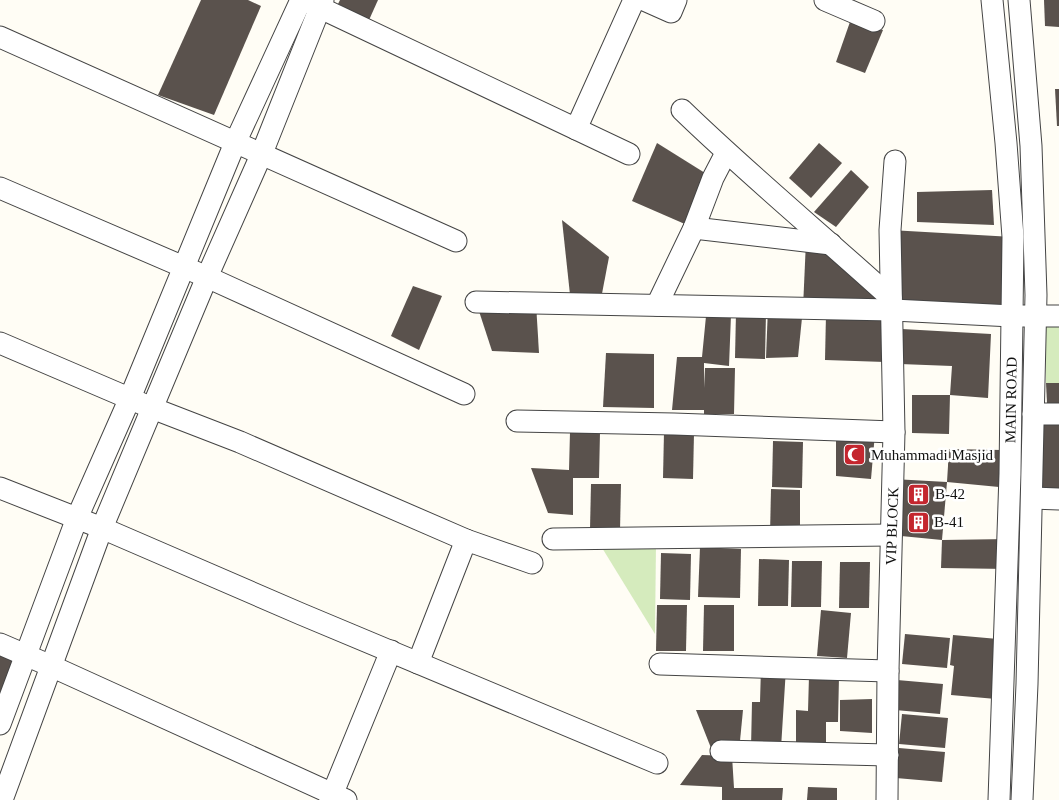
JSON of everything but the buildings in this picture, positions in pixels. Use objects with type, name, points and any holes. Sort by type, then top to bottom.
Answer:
[{"type":"street","points":[[576,129],[634,0]]},
{"type":"street","points":[[644,0],[671,12],[676,0]]},
{"type":"street","points":[[826,0],[874,21]]},
{"type":"street","name":"MAIN ROAD","points":[[992,0],[1013,228],[1010,483],[999,800]]},
{"type":"street","name":"MAIN ROAD","points":[[1019,0],[1031,146],[1036,295],[1027,684],[1022,800]]},
{"type":"street","points":[[312,2],[629,154]]},
{"type":"street","points":[[0,724],[77,518],[130,398],[235,143],[312,2]]},
{"type":"street","points":[[2,800],[102,528],[207,277],[262,153],[312,2]]},
{"type":"street","points":[[0,37],[456,241]]},
{"type":"street","points":[[682,110],[726,152],[831,244],[892,304]]},
{"type":"street","points":[[657,305],[694,228],[713,178],[726,152]]},
{"type":"street","name":"VIP BLOCK","points":[[887,800],[894,432],[890,230],[896,162]]},
{"type":"street","points":[[0,188],[207,277],[464,394]]},
{"type":"street","points":[[694,228],[831,244]]},
{"type":"street","points":[[1013,306],[1036,295]]},
{"type":"street","points":[[476,302],[657,305],[892,304],[1013,306],[1036,316],[1059,316]]},
{"type":"street","points":[[0,343],[152,408],[240,442],[466,540],[532,563]]},
{"type":"street","points":[[1034,414],[1059,414]]},
{"type":"street","points":[[517,421],[683,424],[894,432]]},
{"type":"street","points":[[0,488],[102,528],[657,763]]},
{"type":"street","points":[[1032,498],[1059,499]]},
{"type":"street","points":[[554,539],[891,535]]},
{"type":"street","points":[[418,663],[466,540]]},
{"type":"street","points":[[0,644],[336,798],[391,651]]},
{"type":"street","points":[[660,664],[888,671]]},
{"type":"street","points":[[721,751],[888,755]]},
{"type":"green space","points":[[1045,319],[1059,320],[1059,383],[1046,383]]},
{"type":"green space","points":[[596,538],[656,543],[655,634]]},
{"type":"place","name":"Muhammadi Masjid","points":[[855,455]]},
{"type":"place","name":"B-42","points":[[919,494]]},
{"type":"place","name":"B-41","points":[[918,522]]}]
